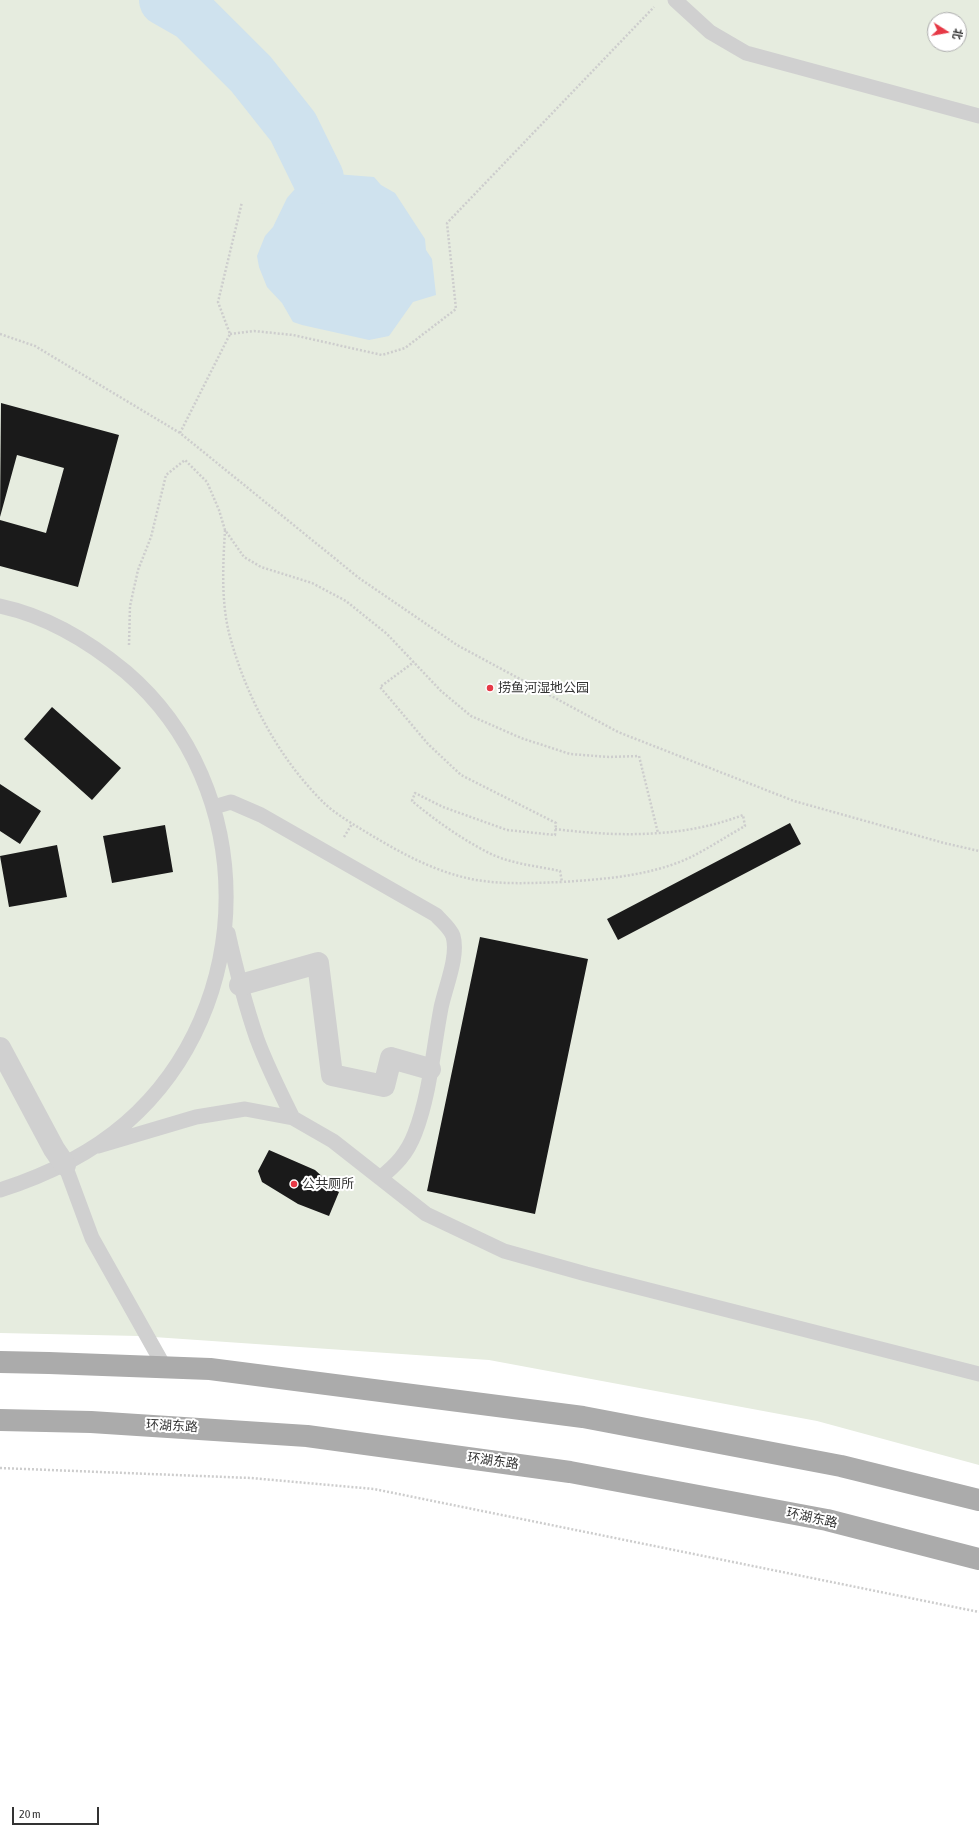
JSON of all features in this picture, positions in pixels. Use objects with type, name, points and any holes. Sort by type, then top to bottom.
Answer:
[{"type":"main road","points":[[0,1362],[210,1370],[294,1379],[583,1416],[841,1466],[979,1500]]},
{"type":"main road","name":"环湖东路","points":[[0,1420],[91,1422],[300,1435],[562,1471],[827,1520],[979,1559]]},
{"type":"street","points":[[240,984],[318,963],[332,1075],[384,1086],[391,1058],[430,1069]]},
{"type":"street","points":[[0,1048],[54,1149],[65,1165]]},
{"type":"lane","points":[[675,0],[710,32],[746,53],[979,116]]},
{"type":"lane","points":[[0,606],[46,621],[79,638],[110,658],[139,683],[164,712],[185,742],[202,776],[214,807],[223,848],[227,886],[226,924],[220,962],[210,998],[195,1032],[177,1065],[154,1095],[127,1122],[98,1146],[65,1165],[31,1180],[0,1190]]},
{"type":"lane","points":[[214,807],[231,802],[261,815],[436,915],[447,926],[453,937],[453,962],[442,1006],[426,1098],[415,1134],[400,1162],[380,1178]]},
{"type":"lane","points":[[226,924],[240,984],[258,1041],[272,1076],[293,1118]]},
{"type":"lane","points":[[98,1146],[196,1117],[245,1109],[293,1118],[333,1140],[426,1214],[504,1251],[601,1278],[979,1374]]},
{"type":"lane","points":[[65,1165],[92,1238],[164,1368]]},
{"type":"path","points":[[230,334],[254,331],[293,335],[382,354],[405,348],[456,309],[447,223],[655,6]]},
{"type":"path","points":[[180,433],[230,334],[218,302],[242,202]]},
{"type":"path","points":[[0,334],[35,346],[180,433],[359,578],[457,645],[618,732],[794,801],[944,843],[979,851]]},
{"type":"path","points":[[121,668],[130,644],[130,606],[138,570],[151,537],[166,475],[185,460],[207,482],[219,510],[224,530],[223,578],[229,632],[243,678],[267,728],[295,769],[322,802],[352,824],[391,847],[435,868],[471,879],[516,884],[612,878],[658,870],[691,857],[745,826],[743,815],[728,821],[683,831],[658,833],[594,834],[555,829]]},
{"type":"path","points":[[224,530],[244,556],[261,567],[312,583],[346,601],[387,634],[441,691],[471,716],[521,738],[570,754],[609,757],[639,756],[658,833]]},
{"type":"path","points":[[414,662],[380,688],[423,738],[461,775],[556,823],[555,835],[507,830],[443,807],[415,793],[412,801],[435,821],[491,854],[517,862],[560,871],[562,882]]},
{"type":"path","points":[[0,1468],[252,1478],[374,1489],[979,1612]]},
{"type":"shaded area","name":"捞鱼河湿地公园","points":[[0,0],[979,0],[979,1465],[817,1421],[489,1360],[139,1336],[0,1333]]},
{"type":"water","points":[[335,174],[374,177],[381,185],[395,193],[425,239],[426,250],[432,259],[436,295],[413,302],[389,336],[369,340],[293,322],[282,303],[267,287],[259,267],[257,256],[265,236],[273,227],[287,198],[302,181]]},
{"type":"building","points":[[1,403],[119,435],[78,587],[0,566],[0,520],[46,533],[64,468],[17,455],[0,517]]},
{"type":"building","points":[[52,707],[121,768],[92,800],[24,739]]},
{"type":"building","points":[[0,784],[41,811],[20,844],[0,831]]},
{"type":"building","points":[[790,823],[801,844],[618,940],[607,919]]},
{"type":"building","points":[[165,825],[173,872],[112,883],[103,836]]},
{"type":"building","points":[[57,845],[67,897],[9,907],[0,856]]},
{"type":"building","points":[[480,937],[588,959],[535,1214],[427,1191]]},
{"type":"building","name":"公共厕所","points":[[269,1150],[315,1170],[325,1179],[324,1185],[339,1192],[329,1216],[298,1204],[262,1182],[258,1171]]},
{"type":"waterway","points":[[165,0],[193,16],[251,74],[293,127],[318,178]]},
{"type":"place","name":"捞鱼河湿地公园","points":[[490,688]]},
{"type":"place","name":"公共厕所","points":[[294,1184]]}]
